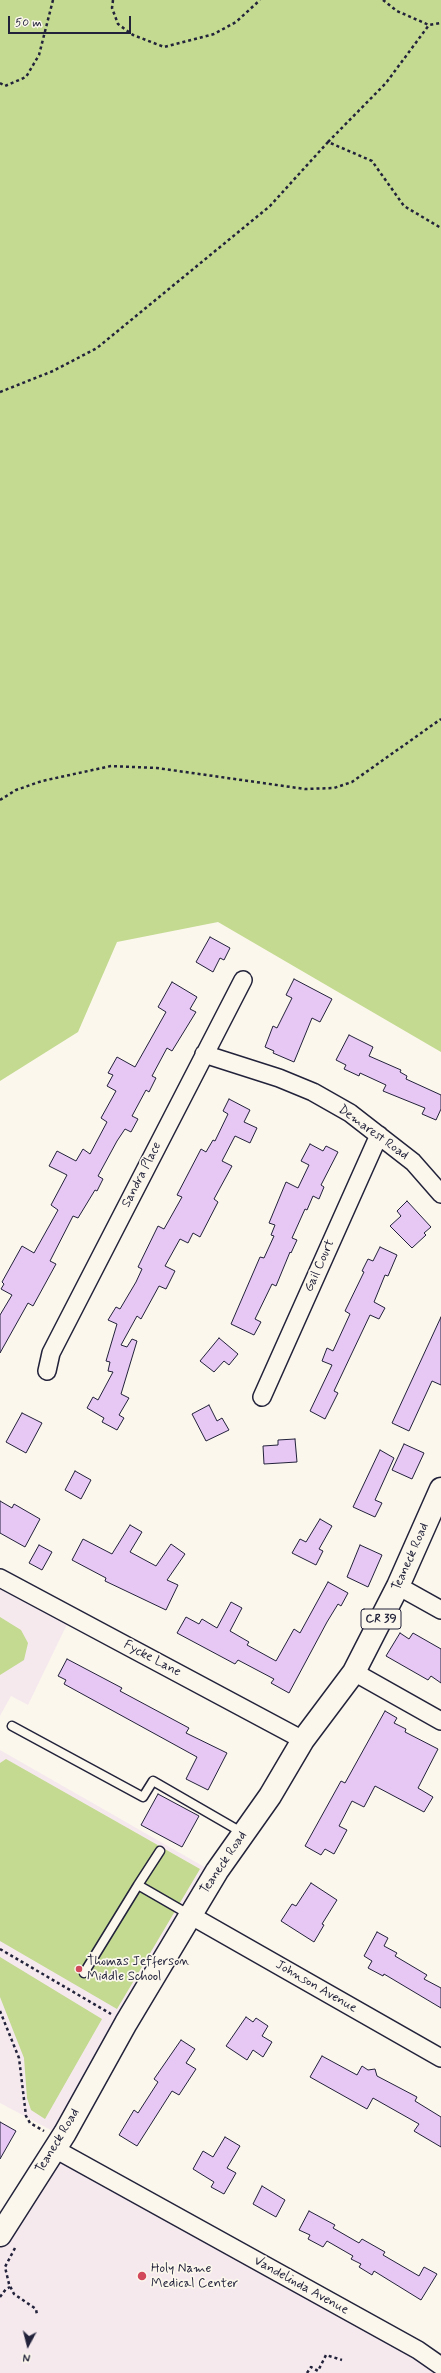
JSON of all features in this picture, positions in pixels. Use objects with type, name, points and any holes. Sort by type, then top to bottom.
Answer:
[{"type":"main road","name":"Teaneck Road","points":[[10,2238],[55,2149],[217,1870],[270,1796],[303,1740],[354,1672],[398,1586],[441,1489]]},
{"type":"street","name":"Sandra Place","points":[[47,1371],[51,1353],[243,980]]},
{"type":"street","name":"Demarest Road","points":[[204,1054],[279,1078],[313,1092],[350,1113],[413,1162],[441,1194]]},
{"type":"street","name":"Gail Court","points":[[262,1397],[379,1135]]},
{"type":"street","name":"Fycke Lane","points":[[0,1578],[303,1740]]},
{"type":"street","points":[[398,1586],[441,1610]]},
{"type":"street","points":[[354,1672],[441,1720]]},
{"type":"street","name":"Johnson Avenue","points":[[190,1915],[441,2058]]},
{"type":"street","name":"Vandelinda Avenue","points":[[55,2149],[418,2350],[441,2366]]},
{"type":"lane","points":[[12,1726],[143,1797],[153,1780],[243,1833]]},
{"type":"lane","points":[[84,1973],[160,1851]]},
{"type":"lane","points":[[138,1885],[190,1915]]},
{"type":"path","points":[[0,83],[5,86],[26,77],[39,55],[52,0]]},
{"type":"path","points":[[113,0],[112,8],[118,24],[133,35],[164,47],[214,34],[236,22],[260,0]]},
{"type":"path","points":[[383,0],[397,11],[429,25],[441,23]]},
{"type":"path","points":[[0,392],[53,372],[97,348],[270,206],[328,142],[386,82],[429,25]]},
{"type":"path","points":[[328,142],[372,162],[404,206],[441,228]]},
{"type":"path","points":[[0,800],[16,790],[42,781],[111,766],[157,768],[305,789],[334,788],[352,782],[441,719]]},
{"type":"path","points":[[0,1949],[115,2016]]},
{"type":"path","points":[[0,2011],[18,2058],[26,2116],[30,2123],[44,2131]]},
{"type":"path","points":[[10,2238],[6,2264],[10,2287],[16,2295],[36,2309],[37,2316]]},
{"type":"path","points":[[0,2297],[4,2290],[10,2287]]},
{"type":"path","points":[[307,2373],[311,2367],[318,2371],[326,2355],[342,2360]]},
{"type":"shaded area","points":[[0,1578],[71,1616],[28,1705],[11,1696],[0,1716]]},
{"type":"shaded area","name":"Thomas Jefferson Middle School","points":[[0,1750],[215,1873],[62,2136],[0,2103]]},
{"type":"shaded area","name":"Holy Name Medical Center","points":[[55,2149],[441,2373],[0,2373],[0,2235]]},
{"type":"green space","points":[[0,0],[441,0],[441,1052],[218,922],[117,942],[78,1032],[0,1081]]},
{"type":"green space","points":[[0,1617],[21,1630],[28,1643],[24,1660],[0,1675]]},
{"type":"green space","name":"Thomas Jefferson Middle School","points":[[6,1759],[200,1869],[117,2009],[0,1941],[0,1763]]},
{"type":"green space","points":[[0,1957],[102,2019],[45,2119],[31,2110],[27,2098],[24,2058],[0,1997]]},
{"type":"building","points":[[210,937],[230,948],[224,960],[220,958],[213,972],[196,962]]},
{"type":"building","points":[[294,979],[332,999],[320,1022],[312,1018],[294,1062],[273,1053],[274,1051],[265,1047],[273,1026],[277,1028],[292,998],[286,995]]},
{"type":"building","points":[[172,982],[197,997],[190,1009],[196,1012],[172,1051],[167,1048],[152,1076],[156,1078],[149,1092],[146,1090],[132,1116],[138,1119],[131,1132],[125,1129],[117,1141],[98,1176],[103,1179],[97,1191],[95,1190],[78,1218],[73,1216],[50,1261],[56,1264],[33,1306],[28,1303],[0,1353],[0,1315],[12,1295],[1,1289],[4,1284],[2,1282],[22,1246],[34,1253],[58,1210],[51,1205],[67,1175],[49,1166],[57,1151],[76,1161],[83,1149],[90,1154],[107,1122],[101,1118],[116,1091],[107,1086],[113,1075],[108,1073],[117,1057],[135,1067],[166,1012],[158,1007]]},
{"type":"building","points":[[349,1035],[373,1047],[369,1056],[401,1070],[400,1072],[407,1076],[406,1079],[441,1095],[441,1109],[436,1120],[422,1114],[425,1108],[383,1091],[386,1085],[360,1073],[359,1076],[344,1069],[346,1065],[336,1060]]},
{"type":"building","points":[[229,1099],[250,1110],[244,1122],[257,1128],[250,1143],[235,1136],[222,1161],[232,1166],[214,1199],[218,1202],[200,1237],[193,1233],[188,1243],[180,1239],[165,1266],[175,1271],[166,1289],[159,1286],[141,1319],[137,1316],[121,1345],[127,1347],[132,1339],[137,1341],[121,1394],[129,1398],[119,1415],[124,1418],[117,1430],[102,1422],[104,1418],[87,1408],[93,1397],[98,1400],[113,1372],[108,1371],[110,1362],[106,1361],[117,1324],[108,1320],[116,1307],[120,1309],[136,1282],[142,1269],[138,1267],[158,1226],[164,1229],[182,1197],[177,1195],[201,1149],[206,1152],[213,1140],[215,1141],[228,1114],[223,1111]]},
{"type":"building","points":[[310,1144],[323,1151],[326,1146],[338,1152],[321,1185],[324,1187],[319,1199],[313,1196],[307,1210],[305,1209],[292,1238],[297,1240],[291,1253],[290,1252],[276,1286],[272,1284],[255,1319],[261,1322],[254,1335],[231,1324],[260,1257],[264,1258],[274,1236],[271,1235],[275,1225],[269,1223],[286,1182],[298,1188],[309,1165],[301,1161]]},
{"type":"building","points":[[407,1201],[431,1227],[424,1233],[426,1235],[412,1248],[390,1226],[401,1216],[397,1211]]},
{"type":"building","points":[[380,1247],[397,1255],[388,1276],[385,1275],[374,1302],[385,1308],[379,1319],[370,1315],[334,1391],[338,1393],[325,1419],[310,1411],[332,1365],[322,1361],[327,1348],[333,1351],[350,1314],[345,1311],[364,1272],[362,1271],[368,1259],[373,1261]]},
{"type":"building","points":[[441,1317],[441,1385],[432,1381],[409,1431],[392,1423]]},
{"type":"building","points":[[219,1338],[238,1354],[229,1365],[224,1361],[214,1372],[200,1361]]},
{"type":"building","points":[[209,1405],[217,1421],[222,1418],[229,1430],[206,1441],[192,1414]]},
{"type":"building","points":[[22,1413],[42,1423],[26,1453],[6,1442]]},
{"type":"building","points":[[295,1439],[297,1462],[264,1464],[263,1446],[278,1445],[278,1440]]},
{"type":"building","points":[[404,1444],[424,1453],[412,1479],[392,1470]]},
{"type":"building","points":[[380,1450],[394,1458],[375,1500],[382,1503],[375,1517],[353,1507]]},
{"type":"building","points":[[75,1471],[91,1480],[81,1499],[65,1490]]},
{"type":"building","points":[[0,1501],[12,1508],[14,1504],[40,1519],[25,1547],[0,1533]]},
{"type":"building","points":[[320,1519],[332,1526],[319,1549],[323,1551],[316,1565],[292,1553],[300,1539],[306,1542]]},
{"type":"building","points":[[130,1525],[142,1532],[130,1552],[156,1566],[171,1544],[185,1554],[167,1580],[178,1585],[166,1610],[105,1581],[106,1578],[72,1560],[83,1539],[112,1554]]},
{"type":"building","points":[[39,1545],[52,1552],[42,1570],[29,1563]]},
{"type":"building","points":[[360,1545],[382,1555],[368,1587],[347,1577]]},
{"type":"building","points":[[328,1582],[348,1593],[341,1606],[338,1604],[327,1622],[289,1693],[271,1683],[274,1679],[238,1660],[235,1664],[177,1633],[186,1617],[199,1624],[202,1619],[217,1628],[231,1602],[242,1608],[230,1631],[249,1642],[247,1645],[276,1661],[294,1629],[300,1633]]},
{"type":"building","points":[[400,1633],[409,1639],[413,1633],[441,1649],[441,1683],[431,1676],[428,1680],[386,1656]]},
{"type":"building","points":[[67,1659],[122,1688],[120,1691],[189,1728],[186,1733],[227,1753],[208,1790],[186,1779],[197,1757],[64,1684],[66,1680],[58,1676]]},
{"type":"building","points":[[385,1711],[397,1718],[394,1723],[406,1729],[405,1732],[438,1749],[418,1788],[433,1797],[424,1812],[375,1786],[364,1807],[352,1801],[339,1826],[347,1830],[334,1854],[325,1849],[321,1855],[305,1846],[341,1781],[345,1783]]},
{"type":"building","points":[[158,1794],[199,1816],[182,1847],[141,1825]]},
{"type":"building","points":[[311,1883],[337,1900],[322,1924],[324,1925],[314,1942],[281,1921],[292,1904],[296,1906]]},
{"type":"building","points":[[377,1932],[388,1938],[384,1946],[397,1953],[395,1956],[427,1975],[424,1979],[441,1988],[441,2008],[384,1974],[383,1976],[368,1968],[372,1961],[364,1956]]},
{"type":"building","points":[[246,2017],[253,2022],[256,2018],[268,2026],[262,2036],[272,2042],[263,2057],[253,2050],[247,2060],[226,2046]]},
{"type":"building","points":[[181,2040],[195,2049],[186,2063],[196,2069],[179,2095],[172,2091],[137,2146],[119,2135],[134,2110],[138,2113],[158,2082],[154,2079]]},
{"type":"building","points":[[322,2056],[357,2075],[362,2066],[368,2070],[375,2069],[377,2076],[417,2097],[415,2101],[441,2117],[441,2147],[414,2131],[419,2124],[373,2098],[367,2109],[310,2077]]},
{"type":"building","points":[[0,2122],[16,2131],[0,2159]]},
{"type":"building","points":[[225,2137],[240,2146],[227,2168],[236,2173],[224,2194],[211,2187],[214,2182],[193,2169],[203,2151],[213,2157]]},
{"type":"building","points":[[262,2186],[285,2200],[276,2217],[253,2204]]},
{"type":"building","points":[[309,2211],[335,2225],[333,2228],[359,2243],[362,2239],[385,2252],[383,2255],[419,2276],[424,2267],[437,2274],[421,2300],[374,2271],[372,2275],[359,2267],[361,2264],[351,2259],[353,2256],[327,2241],[323,2247],[308,2239],[310,2235],[299,2230]]},
{"type":"place","name":"Thomas Jefferson Middle School","points":[[79,1969]]},
{"type":"place","name":"Holy Name Medical Center","points":[[142,2276]]}]
